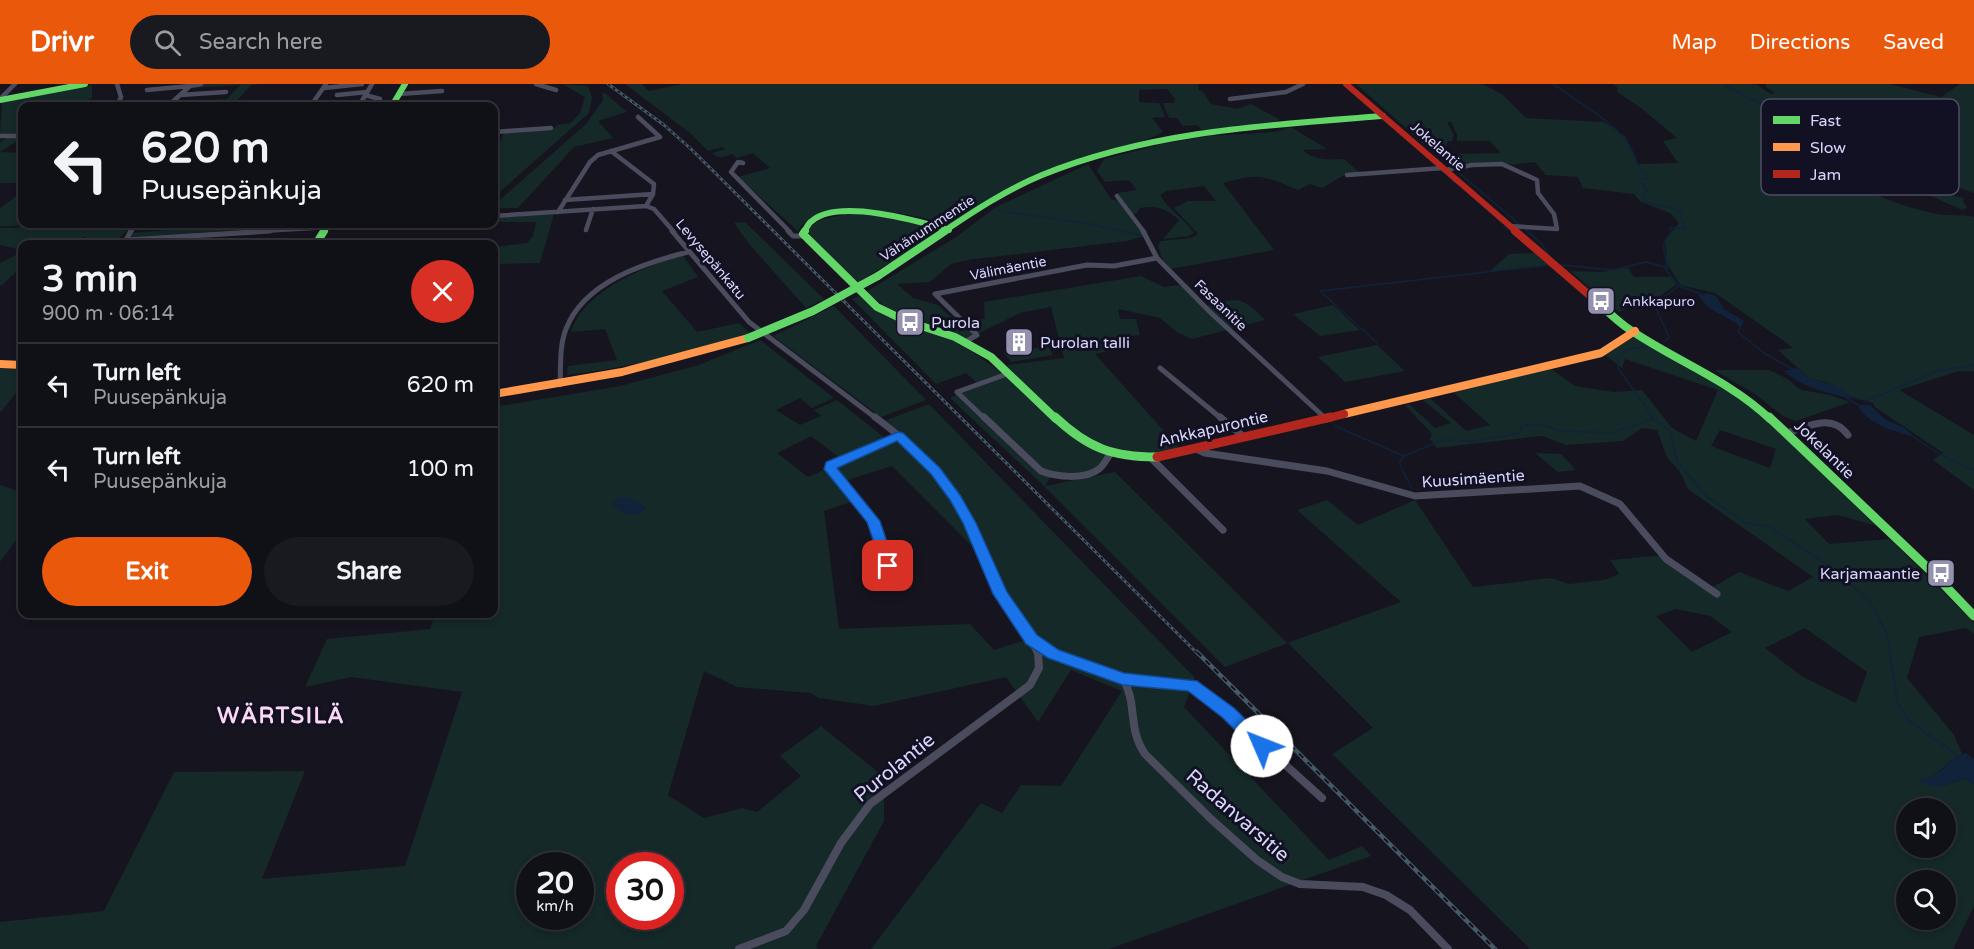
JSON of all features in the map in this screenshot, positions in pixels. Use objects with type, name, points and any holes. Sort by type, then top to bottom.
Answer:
[{"type":"street","points":[[0,99],[15,84]]},
{"type":"street","points":[[0,99],[85,84]]},
{"type":"street","points":[[117,84],[121,97],[119,102]]},
{"type":"street","points":[[147,90],[201,84]]},
{"type":"street","points":[[314,102],[325,86],[362,84]]},
{"type":"street","points":[[361,102],[372,84]]},
{"type":"street","points":[[394,102],[405,84]]},
{"type":"street","points":[[536,84],[556,90]]},
{"type":"street","points":[[1230,99],[1286,92],[1303,84]]},
{"type":"street","name":"Jokelantie","points":[[1346,84],[1621,321],[1635,332],[1738,392],[1787,433],[1970,607],[1974,616]]},
{"type":"street","points":[[172,102],[190,86]]},
{"type":"street","points":[[399,94],[442,91]]},
{"type":"street","points":[[180,95],[226,92]]},
{"type":"street","points":[[337,95],[366,93],[380,99]]},
{"type":"street","name":"Vähänummentie","points":[[498,393],[560,385],[682,359],[748,338],[813,311],[878,276],[989,204],[1040,177],[1106,153],[1203,132],[1383,116]]},
{"type":"street","points":[[558,212],[590,162],[598,155],[660,137],[638,117]]},
{"type":"street","points":[[498,132],[552,128]]},
{"type":"street","points":[[0,136],[18,136]]},
{"type":"street","points":[[498,216],[646,206],[653,194],[652,182],[610,151]]},
{"type":"street","points":[[743,163],[738,162],[731,172],[793,236],[805,237],[803,229],[816,218],[856,211],[901,216],[949,230]]},
{"type":"street","points":[[1347,175],[1502,164],[1537,180],[1538,193],[1554,214],[1557,229],[1509,226]]},
{"type":"street","points":[[565,200],[653,194]]},
{"type":"street","name":"Fasaanitie","points":[[1117,196],[1145,234],[1156,258],[1211,313],[1324,417]]},
{"type":"street","name":"Levysepänkatu","points":[[646,206],[654,209],[688,252],[753,326],[898,436]]},
{"type":"street","points":[[586,230],[593,209]]},
{"type":"street","points":[[255,232],[258,228]]},
{"type":"street","points":[[126,240],[296,228]]},
{"type":"street","name":"Ankkapurontie","points":[[805,237],[877,307],[906,321],[965,342],[991,357],[1006,374],[1077,438],[1111,453],[1151,458],[1165,457],[1324,417],[1601,353],[1635,332]]},
{"type":"street","points":[[560,385],[563,339],[569,321],[584,304],[600,290],[631,271],[688,252]]},
{"type":"street","name":"Välimäentie","points":[[965,342],[977,334],[935,294],[1087,265],[1114,266],[1156,258]]},
{"type":"street","points":[[0,364],[18,365]]},
{"type":"street","points":[[1160,368],[1244,437]]},
{"type":"street","points":[[1006,374],[957,392],[1041,471],[1054,477],[1098,470],[1105,465],[1111,453]]},
{"type":"street","points":[[1787,433],[1825,421],[1841,426],[1848,435]]},
{"type":"street","points":[[879,586],[888,566],[873,521],[830,469],[831,465],[898,436],[935,471],[956,498],[1000,594],[1031,639],[1053,654],[1123,679],[1191,685],[1228,713],[1322,798]]},
{"type":"street","name":"Kuusimäentie","points":[[1196,449],[1205,453],[1327,471],[1415,496],[1580,486],[1620,504],[1666,559],[1704,587],[1718,594]]},
{"type":"street","points":[[1151,458],[1223,530]]},
{"type":"street","name":"Purolantie","points":[[739,949],[786,931],[804,910],[841,843],[870,804],[1030,685],[1040,670],[1041,656],[1031,639]]},
{"type":"street","name":"Radanvarsitie","points":[[1123,679],[1133,699],[1132,725],[1135,737],[1148,758],[1257,860],[1282,877],[1300,884],[1363,887],[1386,894],[1410,910],[1448,949]]},
{"type":"green space","points":[[203,84],[259,84],[251,85],[236,102],[173,102],[227,99],[240,85],[189,88]]},
{"type":"green space","points":[[562,84],[588,86],[592,98],[589,113],[498,193],[498,147],[504,132],[555,128],[557,125],[571,123],[580,113],[585,97]]},
{"type":"green space","points":[[625,84],[642,84],[649,91],[683,84],[1198,84],[1199,90],[1211,104],[1237,109],[1251,104],[1279,119],[1276,123],[1202,130],[1197,125],[1183,126],[1177,118],[1169,118],[1163,103],[1174,103],[1175,99],[1167,89],[1139,90],[1139,102],[1159,103],[1165,117],[1152,118],[1163,132],[1143,141],[1090,155],[1045,171],[996,196],[949,225],[906,215],[864,210],[819,216],[809,220],[798,231],[738,177],[770,168],[753,153],[737,158],[732,154],[717,157],[712,153],[725,149],[723,147],[708,151],[690,133]]},
{"type":"green space","points":[[1356,84],[1483,84],[1503,95],[1526,118],[1604,122],[1625,136],[1638,164],[1678,163],[1663,141],[1677,138],[1641,108],[1617,92],[1618,88],[1613,84],[1749,84],[1757,85],[1771,94],[1775,93],[1766,87],[1766,84],[1890,84],[1941,97],[1960,84],[1974,84],[1974,193],[1959,188],[1959,99],[1761,99],[1761,195],[1876,195],[1923,211],[1974,217],[1974,371],[1959,371],[1899,390],[1974,435],[1974,490],[1933,460],[1943,453],[1875,407],[1873,403],[1850,396],[1826,382],[1810,379],[1778,350],[1793,348],[1784,341],[1715,293],[1680,285],[1667,263],[1665,240],[1679,223],[1670,213],[1641,202],[1634,194],[1583,188],[1578,177],[1546,175],[1535,162],[1507,165],[1448,163],[1436,152],[1448,148],[1455,154],[1501,153],[1490,141],[1457,141],[1457,135],[1451,122],[1447,122],[1454,135],[1452,141],[1448,141],[1446,147],[1431,150]]},
{"type":"green space","points":[[92,85],[92,98],[84,102],[18,102],[18,135],[0,135],[2,102]]},
{"type":"green space","points":[[602,93],[605,93],[627,112],[598,121],[613,138],[574,147],[518,208],[498,208],[498,201],[586,124],[603,100]]},
{"type":"green space","points":[[1291,127],[1327,149],[1303,150],[1311,156],[1322,159],[1344,159],[1360,173],[1346,174],[1322,188],[1310,184],[1298,190],[1262,177],[1246,177],[1223,183],[1274,250],[1171,269],[1161,256],[1158,245],[1161,241],[1191,238],[1198,234],[1174,208],[1188,201],[1216,201],[1204,186],[1167,191],[1160,195],[1194,233],[1189,236],[1163,239],[1179,220],[1166,211],[1152,207],[1140,208],[1136,214],[1131,213],[1118,193],[1137,190],[1129,180],[1105,182],[1097,171],[1104,159],[1162,144],[1208,136],[1275,132]]},
{"type":"green space","points":[[8,137],[18,138],[18,141],[0,152],[0,142]]},
{"type":"green space","points":[[0,152],[18,153],[18,183],[0,183]]},
{"type":"green space","points":[[1088,164],[1111,199],[1120,202],[1145,236],[1127,241],[967,260],[951,264],[930,282],[897,284],[913,298],[938,305],[953,319],[985,319],[984,302],[1141,276],[1164,287],[1187,284],[1207,306],[1233,300],[1245,303],[1265,320],[1192,339],[1177,332],[1160,318],[1118,309],[1120,319],[1136,319],[1140,335],[1124,337],[1126,347],[1095,354],[1181,450],[1163,454],[1106,455],[1096,469],[1082,473],[1052,474],[1045,486],[1115,472],[1287,643],[1401,602],[1297,510],[1327,500],[1358,525],[1415,500],[1473,587],[1551,578],[1569,584],[1604,580],[1619,574],[1610,560],[1666,555],[1713,587],[1739,572],[1788,591],[1813,577],[1688,489],[1680,472],[1667,457],[1657,430],[1642,428],[1623,441],[1566,445],[1542,436],[1437,448],[1430,439],[1432,434],[1405,405],[1409,404],[1435,428],[1451,423],[1423,400],[1430,398],[1466,431],[1490,425],[1452,391],[1551,369],[1575,386],[1614,392],[1642,390],[1672,428],[1696,441],[1718,390],[1625,359],[1622,368],[1605,355],[1632,337],[1642,340],[1721,385],[1757,411],[1877,526],[1838,515],[1805,519],[1829,544],[1890,539],[1974,623],[1974,634],[1966,628],[1919,637],[1907,678],[1954,735],[1962,754],[1930,779],[1939,787],[1964,779],[1974,784],[1974,906],[1953,949],[1530,949],[1332,754],[1373,728],[1288,643],[1225,667],[1045,487],[950,398],[978,384],[966,373],[936,384],[852,299],[859,296],[886,316],[960,343],[1002,373],[1010,370],[1007,365],[1064,358],[1051,307],[1020,313],[967,339],[902,315],[866,292],[956,237],[996,207]],"holes":[[[1720,430],[1776,449],[1770,468],[1711,446]],[[1676,609],[1710,616],[1732,632],[1692,652],[1656,616]],[[1805,628],[1867,672],[1856,703],[1803,677],[1765,648]]]},
{"type":"green space","points":[[18,195],[18,225],[0,226],[0,208]]},
{"type":"green space","points":[[1929,195],[1964,198],[1963,201],[1967,208],[1962,210]]},
{"type":"green space","points":[[554,214],[540,263],[498,264],[498,247],[527,243],[533,236],[536,222],[498,222],[498,218]]},
{"type":"green space","points":[[846,214],[905,219],[926,226],[933,232],[932,237],[857,283],[815,242],[807,229],[820,220]]},
{"type":"green space","points":[[734,223],[746,223],[824,299],[806,308],[749,244]]},
{"type":"green space","points":[[0,228],[129,228],[118,240],[92,240],[84,237],[78,240],[18,240],[18,249],[0,245]]},
{"type":"green space","points":[[191,228],[257,228],[129,237],[132,233]]},
{"type":"green space","points":[[1534,253],[1548,265],[1490,271],[1509,254]]},
{"type":"green space","points":[[18,254],[18,270],[2,285],[0,285],[0,263]]},
{"type":"green space","points":[[682,254],[698,277],[662,291],[697,332],[739,323],[750,333],[660,358],[567,375],[568,366],[617,360],[605,329],[571,332],[578,317],[588,304],[617,282]]},
{"type":"green space","points":[[1628,268],[1634,277],[1672,277],[1676,285],[1651,302],[1653,307],[1624,301],[1625,309],[1619,312],[1570,271],[1601,272]]},
{"type":"green space","points":[[1333,305],[1360,330],[1320,336],[1293,314]]},
{"type":"green space","points":[[834,306],[926,400],[881,417],[773,336]]},
{"type":"green space","points":[[760,340],[834,398],[812,408],[800,398],[776,410],[800,425],[821,416],[814,410],[837,400],[885,438],[840,458],[811,436],[777,453],[808,477],[898,438],[945,489],[962,517],[977,551],[892,466],[835,484],[851,502],[824,511],[839,629],[970,624],[994,650],[1028,639],[998,595],[981,558],[988,556],[958,498],[903,435],[886,420],[929,404],[1195,678],[1184,707],[1329,860],[1362,846],[1371,856],[1109,949],[871,949],[981,803],[1002,813],[1021,785],[1061,786],[1122,691],[1071,670],[1038,722],[1006,677],[874,706],[819,698],[810,693],[737,687],[704,671],[668,795],[704,818],[742,808],[757,812],[801,776],[780,756],[821,726],[884,777],[884,821],[816,946],[818,949],[0,949],[0,922],[104,911],[174,772],[305,771],[262,879],[405,866],[462,692],[351,677],[305,687],[327,639],[430,629],[434,618],[498,618],[498,406],[620,386],[699,365]]},
{"type":"green space","points":[[1377,345],[1405,371],[1345,382],[1318,357]]},
{"type":"green space","points":[[1048,346],[1053,355],[1011,362],[1004,353]]},
{"type":"green space","points":[[0,368],[18,370],[18,390],[0,413]]},
{"type":"green space","points":[[1714,370],[1769,370],[1786,378],[1801,390],[1830,395],[1850,402],[1796,421],[1783,416],[1755,394]]},
{"type":"green space","points":[[1535,453],[1561,454],[1576,470],[1558,472]]},
{"type":"green space","points":[[0,485],[18,491],[18,537],[0,562]]},
{"type":"water","points":[[1707,293],[1716,296],[1724,309],[1744,321],[1740,328],[1736,323],[1709,308],[1698,295]]},
{"type":"water","points":[[1797,368],[1810,379],[1835,385],[1850,396],[1866,401],[1812,388],[1792,378],[1784,371]]},
{"type":"water","points":[[1858,405],[1870,405],[1886,420],[1905,428],[1914,437],[1874,422]]},
{"type":"water","points":[[621,497],[632,499],[646,507],[639,515],[624,514],[613,505]]},
{"type":"water","points":[[1966,753],[1974,759],[1974,784],[1964,779],[1939,787],[1921,783],[1920,779],[1934,776],[1954,759]]},
{"type":"waterway","points":[[1553,84],[1599,116],[1624,138],[1640,168],[1648,177],[1640,181],[1647,190],[1643,196],[1645,202],[1679,210],[1685,228],[1670,228],[1671,233],[1664,243],[1666,268]]},
{"type":"waterway","points":[[1725,85],[1745,96]]},
{"type":"waterway","points":[[1746,97],[1761,103]]},
{"type":"waterway","points":[[1441,170],[1455,183]]},
{"type":"waterway","points":[[1457,171],[1519,224]]},
{"type":"waterway","points":[[1482,205],[1502,223]]},
{"type":"waterway","points":[[1000,211],[1091,224],[1143,236]]},
{"type":"waterway","points":[[1504,226],[1513,233]]},
{"type":"waterway","points":[[1525,229],[1542,244],[1548,254]]},
{"type":"waterway","points":[[1561,265],[1613,270],[1647,262],[1666,268]]},
{"type":"waterway","points":[[1377,343],[1320,291],[1549,265]]},
{"type":"waterway","points":[[1666,268],[1679,286]]},
{"type":"waterway","points":[[1664,342],[1669,337],[1654,304],[1679,286]]},
{"type":"waterway","points":[[1679,286],[1701,294]]},
{"type":"waterway","points":[[1740,328],[1738,332],[1764,353],[1792,369]]},
{"type":"waterway","points":[[1647,347],[1628,349],[1618,356],[1618,368],[1654,419]]},
{"type":"waterway","points":[[1866,401],[1937,371],[1974,365]]},
{"type":"waterway","points":[[1845,397],[1858,405]]},
{"type":"waterway","points":[[1335,426],[1404,456],[1443,440],[1477,441],[1519,433],[1522,426],[1540,424],[1560,431],[1611,433],[1654,419]]},
{"type":"waterway","points":[[1654,419],[1670,431],[1677,461],[1706,496],[1746,523],[1769,527],[1819,559],[1869,600],[1887,633],[1890,654]]},
{"type":"waterway","points":[[1914,437],[1941,455],[1974,470]]},
{"type":"waterway","points":[[1403,457],[1399,463],[1412,489]]},
{"type":"waterway","points":[[1890,652],[1897,702],[1908,720],[1957,755]]},
{"type":"railway","points":[[608,84],[664,125],[691,149],[1198,654]]},
{"type":"railway","points":[[1197,652],[1495,949]]},
{"type":"traffic: fast","points":[[0,100],[85,84]]},
{"type":"traffic: fast","points":[[394,102],[405,84]]},
{"type":"traffic: fast","points":[[878,276],[998,197],[1040,176],[1081,160],[1123,148],[1209,132],[1383,116]]},
{"type":"traffic: fast","points":[[949,230],[893,216],[846,211],[826,214],[811,221],[803,234],[877,307],[906,321],[955,337],[991,357],[1077,438],[1111,453],[1135,457],[1157,457]]},
{"type":"traffic: fast","points":[[318,240],[326,228]]},
{"type":"traffic: fast","points":[[748,338],[813,311],[878,276]]},
{"type":"traffic: fast","points":[[1595,300],[1626,327],[1720,381],[1757,406],[1933,573],[1974,616]]},
{"type":"traffic: slow","points":[[1344,414],[1601,353],[1635,331]]},
{"type":"traffic: slow","points":[[498,393],[622,372],[748,338]]},
{"type":"traffic: slow","points":[[0,364],[18,365]]},
{"type":"traffic: jam","points":[[1346,84],[1595,300]]},
{"type":"traffic: jam","points":[[1157,457],[1344,414]]},
{"type":"place","name":"Ankkapuro","points":[[1601,301]]},
{"type":"place","name":"Purola","points":[[910,322]]},
{"type":"place","name":"Purolan talli","points":[[1019,342]]},
{"type":"place","name":"Karjamaantie","points":[[1941,573]]},
{"type":"district","name":"WÄRTSILÄ","points":[[281,715]]},
{"type":"route","points":[[888,566],[884,548],[873,521],[830,469],[831,465],[898,436],[935,471],[956,498],[1000,594],[1031,639],[1053,654],[1123,679],[1191,685],[1228,713],[1262,746]]}]
